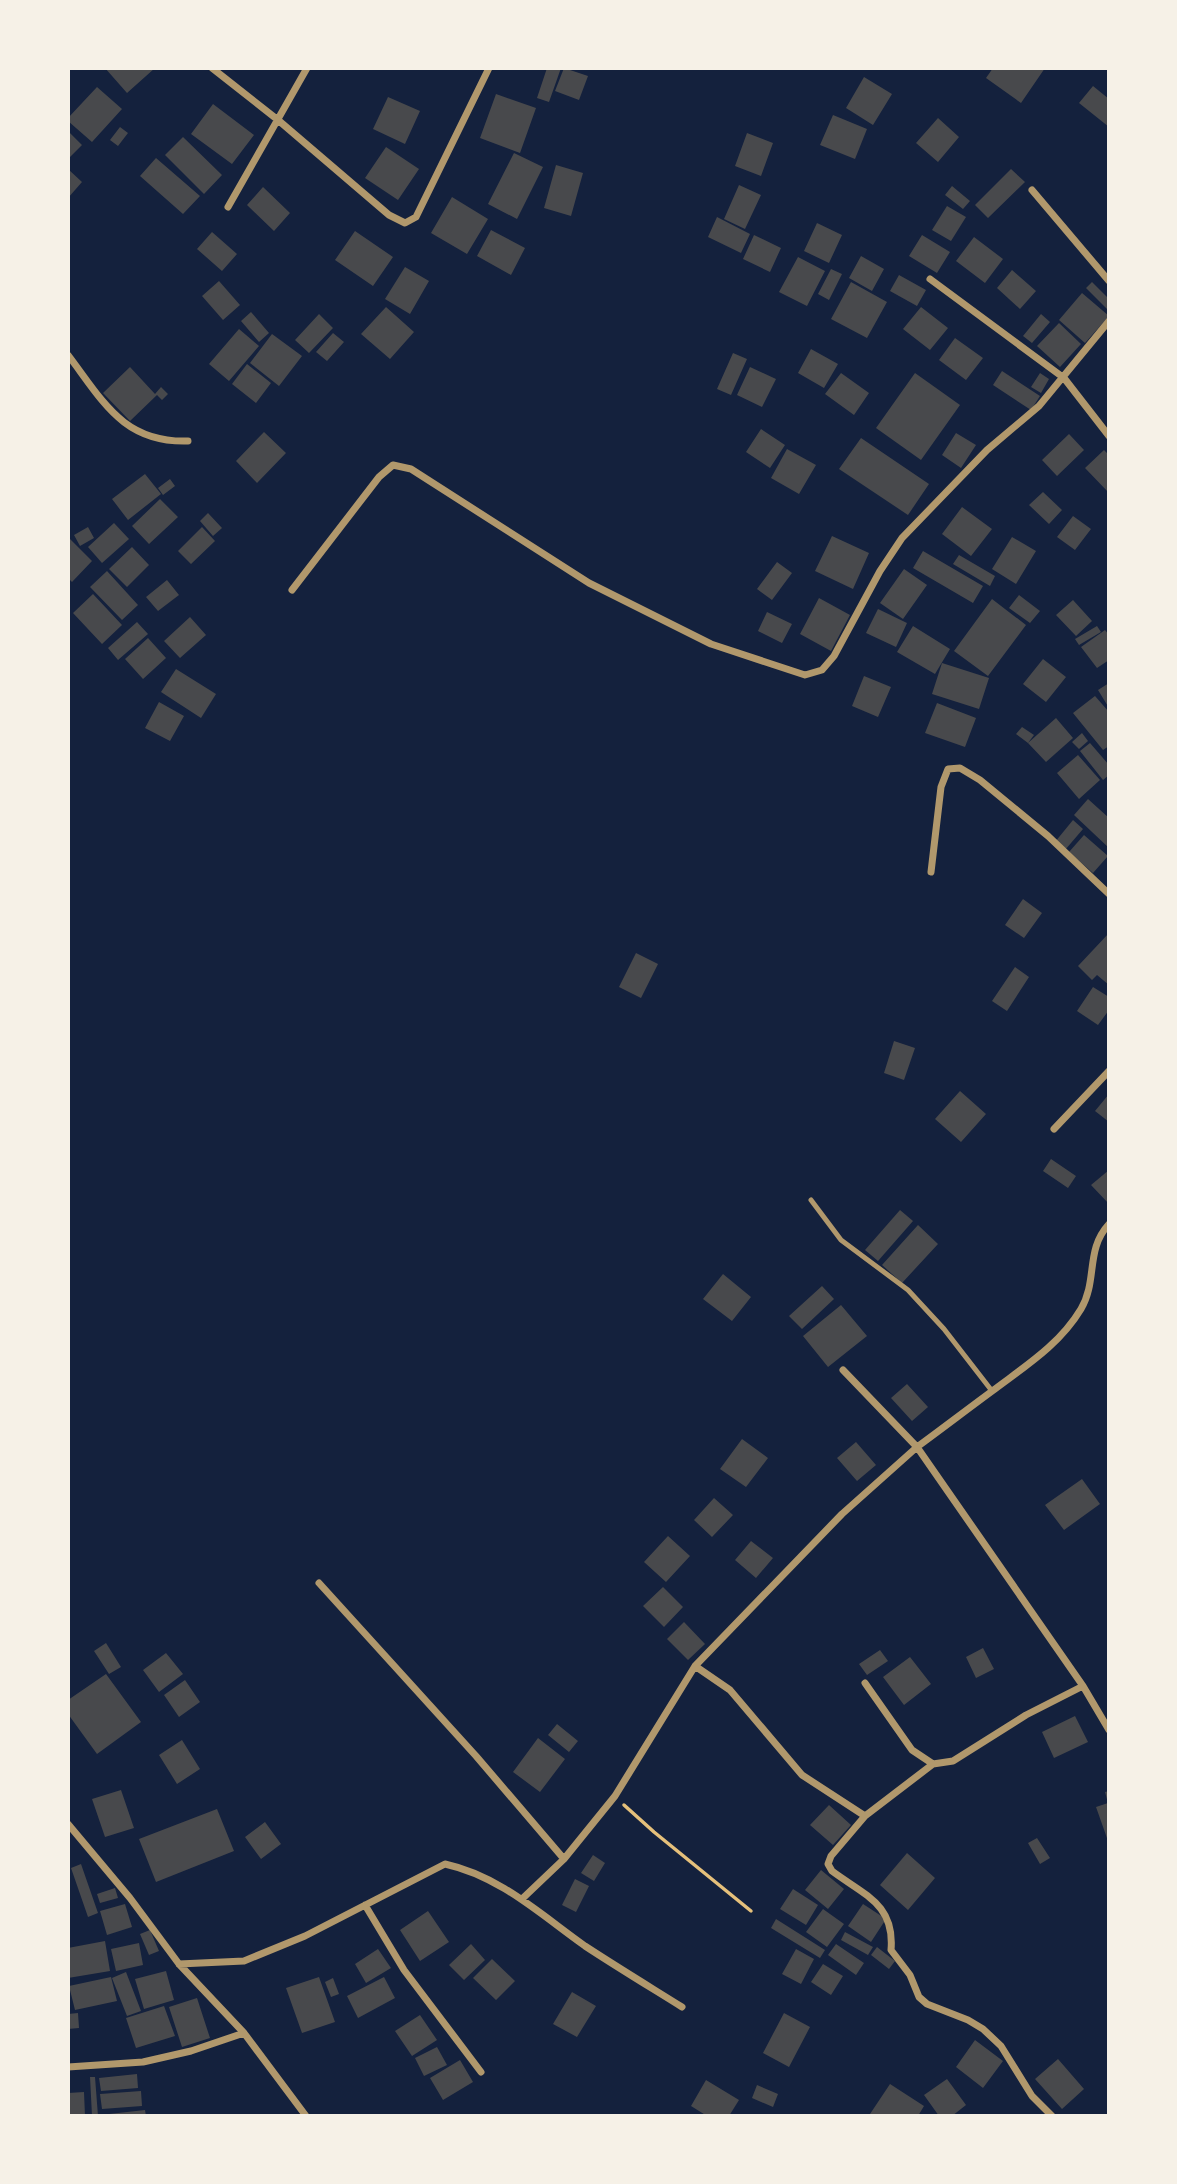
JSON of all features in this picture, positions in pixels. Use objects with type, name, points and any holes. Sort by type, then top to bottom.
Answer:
[{"type":"street","points":[[212,68],[278,120],[389,215],[405,223],[416,217],[489,68]]},
{"type":"street","points":[[228,207],[307,68]]},
{"type":"street","points":[[1032,190],[1109,281]]},
{"type":"street","points":[[930,279],[1064,378],[1109,436]]},
{"type":"street","points":[[292,590],[379,477],[393,465],[411,469],[589,583],[711,644],[805,675],[822,670],[834,656],[880,571],[902,538],[987,450],[1039,406],[1109,321]]},
{"type":"street","points":[[68,355],[111,411],[134,430],[169,442],[188,441]]},
{"type":"street","points":[[931,872],[942,788],[948,769],[960,768],[980,780],[1048,836],[1109,894]]},
{"type":"street","points":[[1054,1129],[1109,1071]]},
{"type":"street","points":[[522,1899],[564,1859],[615,1796],[695,1666],[842,1514],[917,1447],[1047,1351],[1070,1327],[1083,1306],[1092,1277],[1098,1237],[1109,1224]]},
{"type":"street","points":[[843,1370],[917,1447],[1083,1686],[1109,1730]]},
{"type":"street","points":[[319,1583],[476,1756],[564,1859]]},
{"type":"street","points":[[695,1666],[730,1690],[802,1774],[866,1816]]},
{"type":"street","points":[[865,1683],[912,1750],[933,1763]]},
{"type":"street","points":[[1052,2116],[1032,2096],[1000,2046],[983,2029],[968,2020],[927,2004],[919,1997],[910,1975],[891,1950],[893,1932],[880,1906],[832,1871],[828,1864],[831,1856],[866,1816],[933,1763],[953,1761],[1026,1715],[1083,1686]]},
{"type":"street","points":[[68,1824],[130,1898],[179,1964],[244,2033],[306,2116]]},
{"type":"street","points":[[179,1964],[244,1961],[305,1936],[445,1864],[464,1868],[522,1899],[586,1946],[682,2007]]},
{"type":"street","points":[[365,1905],[404,1970],[481,2072]]},
{"type":"street","points":[[68,2067],[143,2062],[191,2051],[244,2033]]},
{"type":"lane","points":[[811,1200],[841,1240],[908,1290],[944,1329],[992,1391]]},
{"type":"path","points":[[615,1796],[654,1832],[751,1911]]},
{"type":"building","points":[[105,68],[155,68],[127,93]]},
{"type":"building","points":[[547,68],[561,68],[549,102],[537,98]]},
{"type":"building","points":[[564,68],[588,76],[579,100],[555,91]]},
{"type":"building","points":[[993,68],[1045,68],[1021,103],[986,78]]},
{"type":"building","points":[[864,77],[892,94],[873,125],[846,108]]},
{"type":"building","points":[[1093,86],[1109,99],[1109,127],[1079,103]]},
{"type":"building","points":[[97,87],[122,109],[92,142],[68,121],[68,118]]},
{"type":"building","points":[[496,94],[536,108],[520,153],[480,138]]},
{"type":"building","points":[[388,97],[420,111],[405,144],[373,129]]},
{"type":"building","points":[[213,104],[254,135],[232,164],[191,134]]},
{"type":"building","points":[[833,115],[867,129],[855,159],[820,145]]},
{"type":"building","points":[[938,118],[959,137],[938,162],[916,143]]},
{"type":"building","points":[[120,127],[128,133],[118,146],[110,140]]},
{"type":"building","points":[[68,131],[82,145],[68,159]]},
{"type":"building","points":[[747,133],[773,143],[761,176],[735,166]]},
{"type":"building","points":[[183,137],[222,175],[204,194],[165,155]]},
{"type":"building","points":[[386,147],[419,169],[398,200],[365,178]]},
{"type":"building","points":[[514,153],[543,167],[517,219],[488,204]]},
{"type":"building","points":[[156,158],[200,196],[183,214],[140,176]]},
{"type":"building","points":[[556,165],[583,173],[571,216],[544,208]]},
{"type":"building","points":[[68,169],[82,182],[68,198]]},
{"type":"building","points":[[1011,169],[1025,182],[988,218],[975,205]]},
{"type":"building","points":[[739,185],[761,195],[745,229],[724,219]]},
{"type":"building","points":[[952,186],[970,201],[963,209],[945,195]]},
{"type":"building","points":[[263,187],[290,213],[274,231],[247,205]]},
{"type":"building","points":[[452,197],[488,219],[467,254],[431,233]]},
{"type":"building","points":[[947,206],[966,217],[951,241],[932,230]]},
{"type":"building","points":[[717,217],[750,234],[741,253],[708,237]]},
{"type":"building","points":[[817,223],[842,235],[829,263],[804,251]]},
{"type":"building","points":[[491,230],[525,248],[511,275],[477,256]]},
{"type":"building","points":[[355,231],[393,257],[373,286],[335,260]]},
{"type":"building","points":[[212,232],[237,254],[222,271],[197,249]]},
{"type":"building","points":[[754,235],[781,248],[770,272],[743,259]]},
{"type":"building","points":[[922,235],[950,252],[937,273],[909,256]]},
{"type":"building","points":[[974,237],[1003,259],[985,283],[956,261]]},
{"type":"building","points":[[861,256],[884,269],[872,291],[849,278]]},
{"type":"building","points":[[798,257],[825,271],[807,306],[779,292]]},
{"type":"building","points":[[405,267],[429,281],[410,314],[385,299]]},
{"type":"building","points":[[831,269],[842,274],[829,300],[818,294]]},
{"type":"building","points":[[1012,270],[1036,291],[1020,309],[997,288]]},
{"type":"building","points":[[899,275],[926,290],[917,306],[890,291]]},
{"type":"building","points":[[219,281],[240,305],[223,320],[202,296]]},
{"type":"building","points":[[851,282],[887,302],[867,338],[831,319]]},
{"type":"building","points":[[1092,282],[1109,299],[1109,311],[1086,288]]},
{"type":"building","points":[[1082,293],[1109,316],[1085,343],[1059,320]]},
{"type":"building","points":[[386,307],[414,332],[390,359],[361,334]]},
{"type":"building","points":[[921,307],[948,328],[930,350],[903,329]]},
{"type":"building","points":[[251,312],[269,333],[259,342],[241,321]]},
{"type":"building","points":[[319,314],[333,328],[309,353],[295,340]]},
{"type":"building","points":[[1041,314],[1050,322],[1032,343],[1023,336]]},
{"type":"building","points":[[1059,323],[1081,344],[1060,367],[1037,346]]},
{"type":"building","points":[[239,329],[259,346],[229,381],[209,364]]},
{"type":"building","points":[[333,333],[344,342],[327,361],[316,352]]},
{"type":"building","points":[[272,334],[302,356],[279,386],[250,363]]},
{"type":"building","points":[[955,338],[983,358],[966,380],[939,360]]},
{"type":"building","points":[[811,349],[838,364],[824,388],[798,373]]},
{"type":"building","points":[[733,353],[747,359],[731,395],[717,389]]},
{"type":"building","points":[[247,364],[271,383],[256,403],[232,384]]},
{"type":"building","points":[[130,367],[155,394],[161,387],[168,394],[162,400],[157,395],[130,421],[103,393]]},
{"type":"building","points":[[750,367],[776,379],[762,407],[737,395]]},
{"type":"building","points":[[1002,371],[1040,396],[1031,410],[993,385]]},
{"type":"building","points":[[841,373],[869,393],[854,415],[825,394]]},
{"type":"building","points":[[915,373],[960,405],[921,460],[876,428]]},
{"type":"building","points":[[1040,373],[1049,379],[1041,393],[1031,387]]},
{"type":"building","points":[[761,429],[785,445],[770,468],[746,452]]},
{"type":"building","points":[[264,432],[286,453],[257,483],[236,461]]},
{"type":"building","points":[[956,433],[976,445],[961,468],[942,455]]},
{"type":"building","points":[[1069,434],[1084,450],[1057,476],[1042,460]]},
{"type":"building","points":[[861,438],[929,484],[908,515],[839,469]]},
{"type":"building","points":[[787,449],[816,465],[799,494],[771,478]]},
{"type":"building","points":[[1104,450],[1109,455],[1109,493],[1085,468]]},
{"type":"building","points":[[145,474],[161,494],[128,520],[112,499]]},
{"type":"building","points":[[170,479],[175,486],[163,495],[158,488]]},
{"type":"building","points":[[1043,492],[1062,510],[1049,524],[1029,505]]},
{"type":"building","points":[[160,499],[178,517],[149,544],[132,526]]},
{"type":"building","points":[[962,507],[992,529],[971,556],[942,534]]},
{"type":"building","points":[[208,513],[222,528],[213,536],[200,521]]},
{"type":"building","points":[[1073,516],[1091,529],[1075,550],[1057,537]]},
{"type":"building","points":[[114,523],[129,539],[102,563],[88,547]]},
{"type":"building","points":[[88,527],[94,538],[80,546],[74,535]]},
{"type":"building","points":[[202,527],[215,541],[191,564],[178,551]]},
{"type":"building","points":[[832,536],[869,553],[853,589],[815,571]]},
{"type":"building","points":[[1012,537],[1036,551],[1016,584],[992,569]]},
{"type":"building","points":[[70,539],[92,561],[72,582],[68,578]]},
{"type":"building","points":[[132,547],[149,565],[127,587],[109,569]]},
{"type":"building","points":[[923,551],[983,586],[973,603],[913,568]]},
{"type":"building","points":[[959,555],[995,576],[990,586],[953,564]]},
{"type":"building","points":[[777,562],[792,573],[772,600],[757,589]]},
{"type":"building","points":[[904,569],[927,585],[903,619],[880,603]]},
{"type":"building","points":[[107,571],[138,605],[122,620],[90,587]]},
{"type":"building","points":[[167,580],[179,595],[158,611],[146,597]]},
{"type":"building","points":[[93,594],[122,625],[102,644],[73,613]]},
{"type":"building","points":[[1019,595],[1040,611],[1030,623],[1009,608]]},
{"type":"building","points":[[819,598],[850,615],[831,651],[800,634]]},
{"type":"building","points":[[992,599],[1026,625],[988,676],[954,651]]},
{"type":"building","points":[[1073,600],[1092,621],[1076,636],[1056,615]]},
{"type":"building","points":[[878,609],[907,623],[896,647],[866,633]]},
{"type":"building","points":[[767,612],[792,624],[782,643],[758,631]]},
{"type":"building","points":[[190,617],[206,635],[180,658],[164,641]]},
{"type":"building","points":[[137,622],[148,634],[118,660],[108,648]]},
{"type":"building","points":[[913,626],[950,649],[935,674],[897,652]]},
{"type":"building","points":[[1097,626],[1101,632],[1079,645],[1075,639]]},
{"type":"building","points":[[1105,630],[1109,635],[1109,660],[1097,668],[1081,647]]},
{"type":"building","points":[[148,638],[166,658],[143,679],[125,659]]},
{"type":"building","points":[[1043,659],[1066,677],[1046,702],[1023,684]]},
{"type":"building","points":[[942,663],[989,678],[979,709],[932,694]]},
{"type":"building","points":[[176,669],[216,694],[201,718],[161,692]]},
{"type":"building","points":[[864,676],[891,687],[878,717],[852,706]]},
{"type":"building","points":[[1109,683],[1109,708],[1098,690]]},
{"type":"building","points":[[1095,696],[1109,712],[1109,746],[1103,750],[1073,713]]},
{"type":"building","points":[[159,702],[184,716],[170,741],[145,728]]},
{"type":"building","points":[[937,703],[976,718],[965,747],[925,733]]},
{"type":"building","points":[[1056,718],[1073,738],[1046,762],[1028,743]]},
{"type":"building","points":[[1022,727],[1034,735],[1028,743],[1016,734]]},
{"type":"building","points":[[1082,733],[1088,741],[1079,749],[1072,742]]},
{"type":"building","points":[[1090,743],[1109,765],[1109,775],[1103,780],[1080,751]]},
{"type":"building","points":[[1078,755],[1100,780],[1079,799],[1057,773]]},
{"type":"building","points":[[1088,799],[1109,818],[1109,848],[1074,815]]},
{"type":"building","points":[[1073,820],[1083,829],[1065,850],[1055,842]]},
{"type":"building","points":[[1084,835],[1108,856],[1093,873],[1069,852]]},
{"type":"building","points":[[1023,899],[1042,913],[1024,938],[1005,925]]},
{"type":"building","points":[[1109,933],[1109,985],[1097,975],[1092,980],[1078,966]]},
{"type":"building","points":[[636,953],[658,964],[641,998],[619,987]]},
{"type":"building","points":[[1015,967],[1029,977],[1007,1011],[992,1001]]},
{"type":"building","points":[[1093,987],[1109,997],[1109,1010],[1098,1025],[1077,1011]]},
{"type":"building","points":[[894,1041],[915,1048],[904,1080],[884,1073]]},
{"type":"building","points":[[960,1091],[986,1114],[961,1142],[935,1119]]},
{"type":"building","points":[[1109,1094],[1109,1122],[1095,1111]]},
{"type":"building","points":[[1051,1159],[1076,1176],[1068,1188],[1043,1171]]},
{"type":"building","points":[[1109,1170],[1109,1204],[1091,1185]]},
{"type":"building","points":[[900,1210],[913,1221],[878,1261],[865,1250]]},
{"type":"building","points":[[918,1225],[938,1244],[902,1283],[882,1265]]},
{"type":"building","points":[[723,1274],[751,1297],[732,1321],[703,1299]]},
{"type":"building","points":[[822,1286],[834,1299],[802,1329],[789,1316]]},
{"type":"building","points":[[841,1305],[867,1336],[828,1367],[803,1336]]},
{"type":"building","points":[[907,1384],[928,1407],[912,1421],[891,1398]]},
{"type":"building","points":[[742,1439],[768,1458],[746,1487],[720,1469]]},
{"type":"building","points":[[856,1442],[876,1465],[857,1481],[837,1458]]},
{"type":"building","points":[[1082,1479],[1100,1504],[1064,1530],[1045,1505]]},
{"type":"building","points":[[714,1498],[733,1515],[712,1537],[694,1520]]},
{"type":"building","points":[[668,1536],[690,1556],[666,1582],[644,1562]]},
{"type":"building","points":[[751,1541],[773,1558],[756,1578],[735,1560]]},
{"type":"building","points":[[663,1587],[683,1607],[664,1627],[643,1606]]},
{"type":"building","points":[[684,1622],[705,1644],[688,1660],[667,1639]]},
{"type":"building","points":[[106,1643],[121,1667],[109,1674],[94,1651]]},
{"type":"building","points":[[983,1648],[994,1669],[976,1678],[966,1657]]},
{"type":"building","points":[[880,1650],[888,1661],[867,1675],[859,1664]]},
{"type":"building","points":[[166,1653],[183,1674],[159,1692],[143,1670]]},
{"type":"building","points":[[910,1657],[931,1684],[904,1705],[883,1677]]},
{"type":"building","points":[[106,1674],[141,1722],[97,1754],[68,1714],[68,1700]]},
{"type":"building","points":[[185,1680],[200,1702],[179,1717],[164,1695]]},
{"type":"building","points":[[1075,1716],[1088,1742],[1054,1758],[1042,1732]]},
{"type":"building","points":[[557,1724],[578,1741],[569,1752],[548,1735]]},
{"type":"building","points":[[538,1738],[565,1759],[540,1792],[513,1772]]},
{"type":"building","points":[[182,1740],[200,1769],[177,1784],[159,1755]]},
{"type":"building","points":[[121,1790],[134,1828],[105,1837],[92,1799]]},
{"type":"building","points":[[1109,1791],[1108,1841],[1096,1807],[1108,1803],[1105,1792]]},
{"type":"building","points":[[829,1805],[851,1825],[833,1845],[810,1825]]},
{"type":"building","points":[[217,1809],[234,1851],[156,1882],[139,1839]]},
{"type":"building","points":[[265,1822],[281,1844],[261,1859],[245,1837]]},
{"type":"building","points":[[1037,1838],[1050,1858],[1040,1864],[1028,1843]]},
{"type":"building","points":[[907,1853],[935,1878],[908,1910],[880,1885]]},
{"type":"building","points":[[593,1855],[605,1863],[594,1881],[581,1873]]},
{"type":"building","points":[[81,1864],[98,1913],[88,1917],[71,1868]]},
{"type":"building","points":[[821,1870],[844,1889],[828,1909],[805,1890]]},
{"type":"building","points":[[575,1879],[589,1886],[576,1912],[562,1905]]},
{"type":"building","points":[[115,1888],[118,1898],[100,1903],[97,1894]]},
{"type":"building","points":[[793,1889],[818,1905],[806,1925],[780,1909]]},
{"type":"building","points":[[125,1904],[132,1927],[107,1935],[100,1911]]},
{"type":"building","points":[[863,1904],[886,1919],[871,1942],[848,1926]]},
{"type":"building","points":[[823,1909],[844,1924],[827,1947],[806,1932]]},
{"type":"building","points":[[428,1911],[449,1942],[420,1961],[400,1930]]},
{"type":"building","points":[[776,1919],[825,1950],[820,1958],[771,1928]]},
{"type":"building","points":[[150,1930],[159,1951],[149,1955],[140,1934]]},
{"type":"building","points":[[845,1932],[873,1947],[868,1955],[841,1940]]},
{"type":"building","points":[[105,1941],[110,1971],[68,1978],[68,1948]]},
{"type":"building","points":[[139,1943],[143,1965],[116,1971],[111,1949]]},
{"type":"building","points":[[471,1944],[485,1960],[464,1980],[449,1965]]},
{"type":"building","points":[[836,1944],[864,1963],[856,1975],[828,1955]]},
{"type":"building","points":[[877,1947],[895,1961],[889,1969],[871,1955]]},
{"type":"building","points":[[378,1949],[391,1968],[366,1983],[355,1964]]},
{"type":"building","points":[[796,1949],[814,1959],[801,1984],[782,1974]]},
{"type":"building","points":[[492,1959],[515,1981],[496,2000],[473,1978]]},
{"type":"building","points":[[823,1964],[843,1976],[831,1995],[811,1982]]},
{"type":"building","points":[[166,1971],[174,2000],[144,2009],[135,1979]]},
{"type":"building","points":[[126,1972],[141,2011],[127,2016],[112,1978]]},
{"type":"building","points":[[111,1977],[117,2001],[75,2010],[69,1986]]},
{"type":"building","points":[[319,1977],[335,2022],[302,2033],[286,1988]]},
{"type":"building","points":[[384,1977],[395,1998],[358,2018],[347,1996]]},
{"type":"building","points":[[333,1978],[339,1994],[331,1997],[325,1982]]},
{"type":"building","points":[[572,1992],[596,2006],[577,2037],[553,2024]]},
{"type":"building","points":[[197,1998],[210,2038],[182,2047],[169,2007]]},
{"type":"building","points":[[164,2006],[175,2036],[136,2048],[126,2018]]},
{"type":"building","points":[[78,2013],[79,2028],[68,2029],[68,2014]]},
{"type":"building","points":[[784,2013],[810,2027],[789,2067],[763,2053]]},
{"type":"building","points":[[420,2015],[437,2040],[412,2056],[395,2031]]},
{"type":"building","points":[[975,2040],[1003,2061],[983,2088],[956,2067]]},
{"type":"building","points":[[437,2047],[447,2065],[424,2076],[415,2058]]},
{"type":"building","points":[[1058,2059],[1084,2089],[1062,2109],[1035,2079]]},
{"type":"building","points":[[460,2060],[473,2082],[443,2100],[430,2078]]},
{"type":"building","points":[[137,2074],[138,2088],[101,2091],[99,2078]]},
{"type":"building","points":[[90,2077],[95,2077],[98,2116],[92,2116]]},
{"type":"building","points":[[947,2079],[966,2105],[952,2116],[939,2116],[924,2095]]},
{"type":"building","points":[[706,2080],[739,2100],[729,2116],[707,2116],[691,2106]]},
{"type":"building","points":[[890,2084],[924,2106],[918,2116],[870,2114]]},
{"type":"building","points":[[757,2085],[778,2094],[773,2107],[752,2098]]},
{"type":"building","points":[[141,2091],[142,2106],[102,2109],[100,2094]]},
{"type":"building","points":[[84,2092],[85,2116],[68,2116],[68,2093]]},
{"type":"building","points":[[145,2110],[146,2116],[109,2116],[109,2114]]}]
